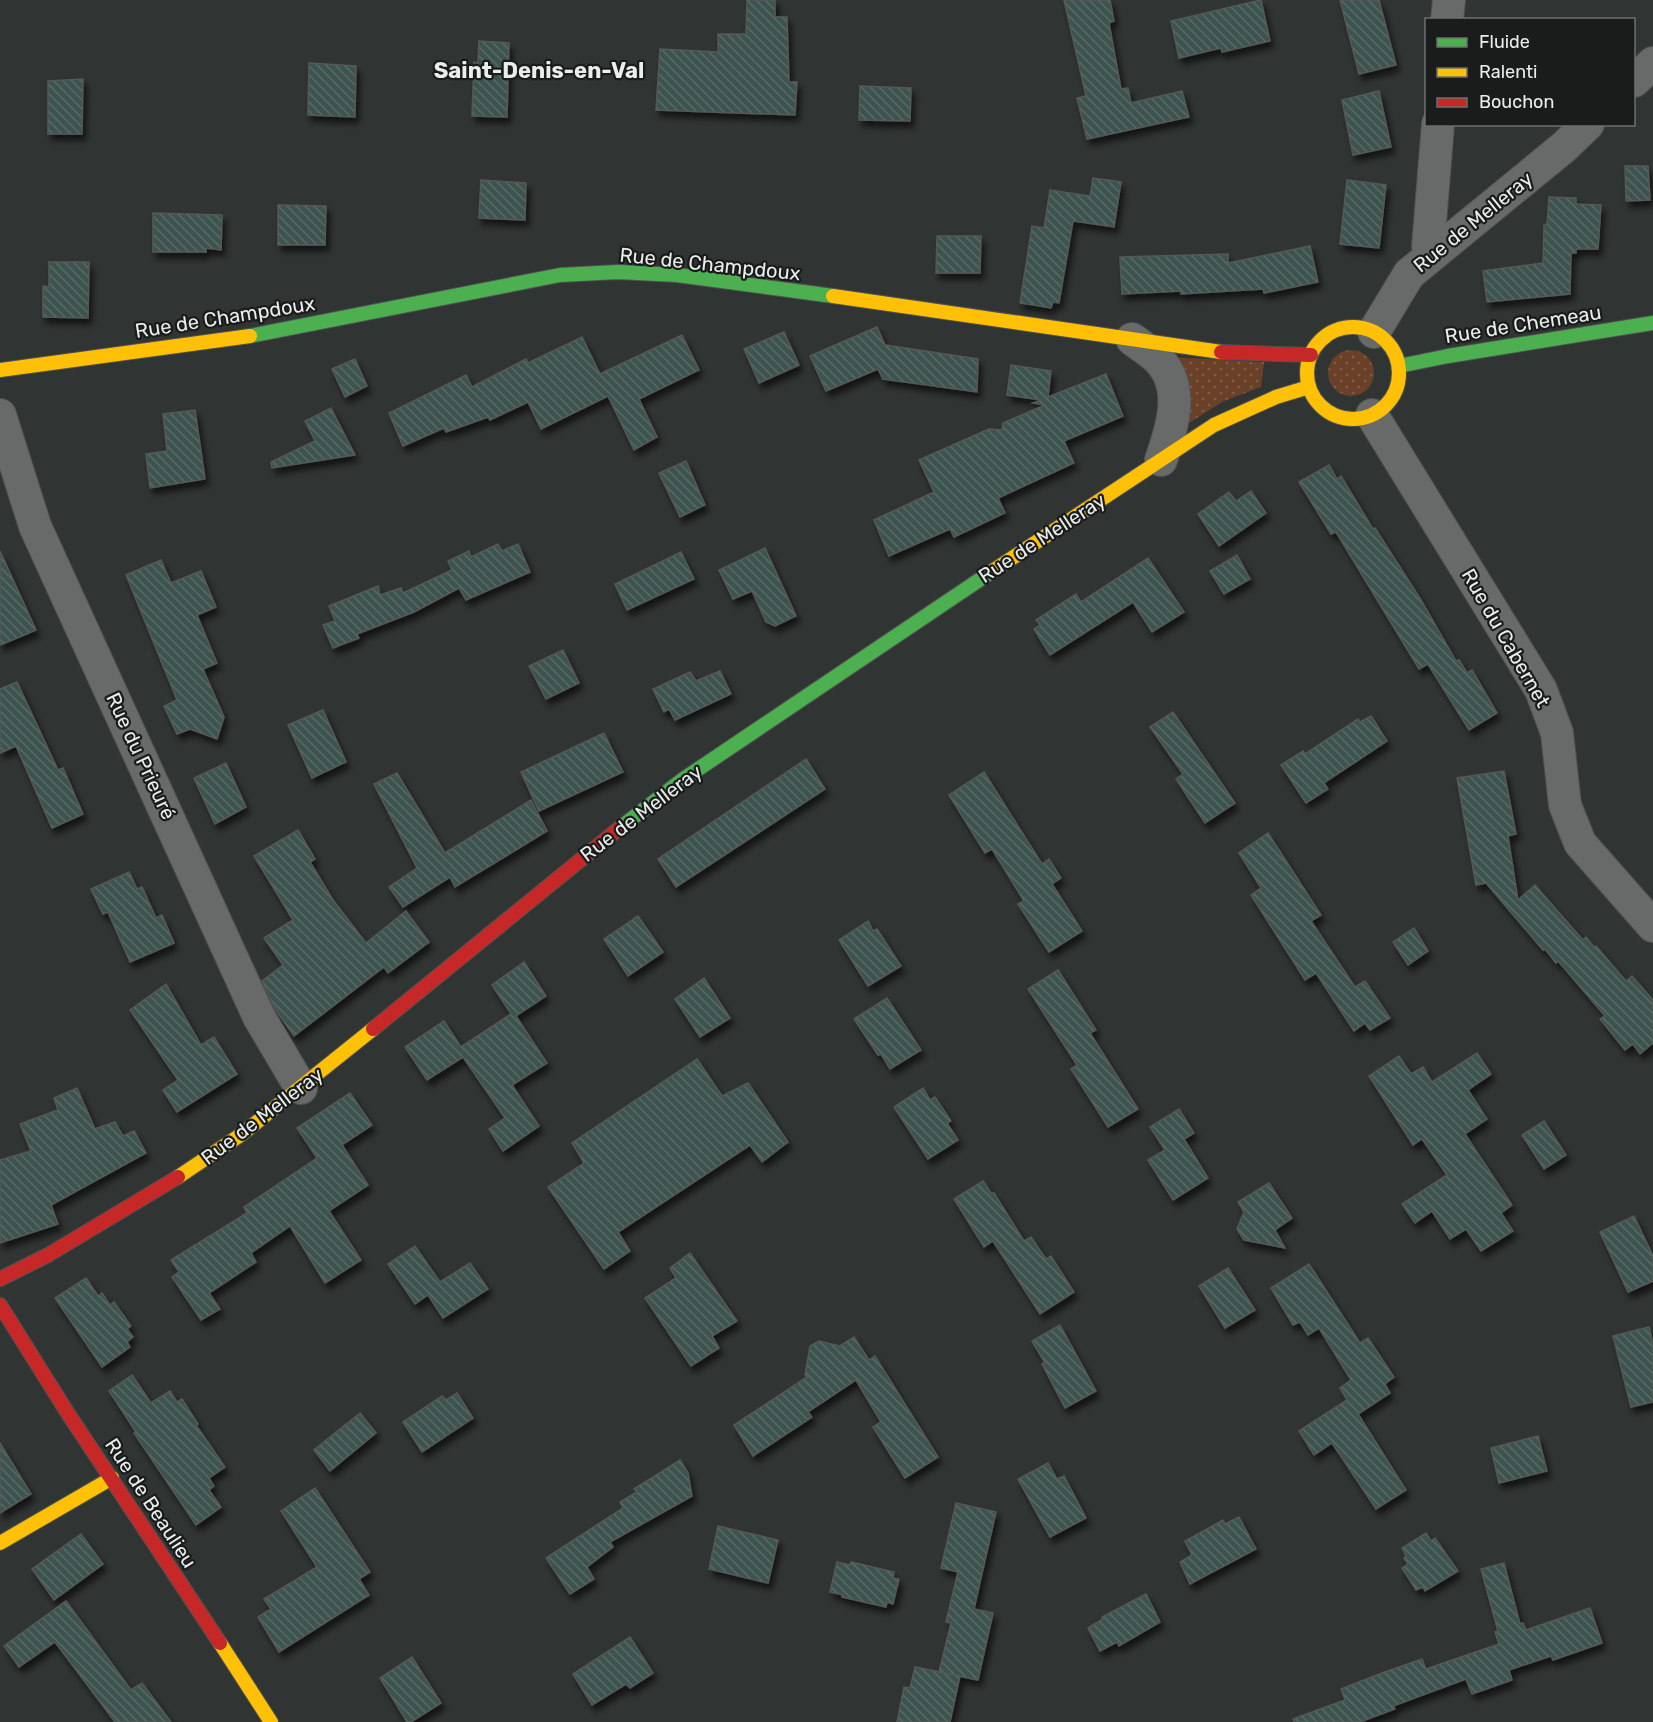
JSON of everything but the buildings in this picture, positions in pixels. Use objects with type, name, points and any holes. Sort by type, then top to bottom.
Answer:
[{"type":"street","points":[[1447,18],[1449,0]]},
{"type":"street","points":[[1635,80],[1653,63]]},
{"type":"street","points":[[1433,254],[1428,247],[1438,126]]},
{"type":"street","name":"Rue de Melleray","points":[[1374,332],[1409,274],[1564,147],[1586,126]]},
{"type":"street","name":"Rue de Champdoux","points":[[0,370],[265,334],[560,275],[618,272],[689,277],[1219,352],[1311,355]]},
{"type":"street","name":"Rue de Chemeau","points":[[1399,366],[1653,323]]},
{"type":"street","points":[[1344,328],[1360,328],[1374,332],[1393,350],[1399,366],[1399,378],[1390,401],[1372,416],[1356,419],[1341,417],[1327,411],[1316,400],[1309,387],[1307,376],[1311,355],[1319,342],[1331,333],[1344,328]]},
{"type":"street","points":[[1132,339],[1159,359],[1173,385],[1174,413],[1161,460]]},
{"type":"street","name":"Rue de Melleray","points":[[0,1279],[48,1255],[188,1170],[242,1134],[302,1088],[574,864],[682,780],[1214,425],[1276,397],[1309,387]]},
{"type":"street","name":"Rue du Prieuré","points":[[0,415],[35,526],[259,1017],[302,1088]]},
{"type":"street","name":"Rue du Cabernet","points":[[1372,416],[1541,690],[1557,733],[1565,805],[1580,843],[1653,926]]},
{"type":"street","name":"Rue de Beaulieu","points":[[0,1305],[66,1412],[112,1478],[271,1722]]},
{"type":"street","points":[[0,1543],[112,1478]]},
{"type":"shaded area","points":[[1351,350],[1360,351],[1367,357],[1373,364],[1373,382],[1367,389],[1360,395],[1351,396],[1342,395],[1335,389],[1329,382],[1328,373],[1329,364],[1335,357],[1342,351]]},
{"type":"shaded area","points":[[1168,357],[1264,362],[1261,387],[1224,401],[1184,426]]},
{"type":"traffic: fast","points":[[250,336],[560,275],[618,272],[677,275],[833,296]]},
{"type":"traffic: fast","points":[[1399,366],[1653,323]]},
{"type":"traffic: fast","points":[[621,827],[682,780],[994,570]]},
{"type":"traffic: slow","points":[[833,296],[1221,352]]},
{"type":"traffic: slow","points":[[1353,327],[1370,331],[1385,341],[1395,356],[1399,373],[1395,390],[1385,405],[1370,415],[1353,419],[1336,415],[1321,405],[1311,390],[1307,373],[1311,356],[1321,341],[1336,331],[1353,327]]},
{"type":"traffic: slow","points":[[0,370],[250,336]]},
{"type":"traffic: slow","points":[[994,570],[1214,425],[1276,397],[1309,387]]},
{"type":"traffic: slow","points":[[178,1177],[242,1134],[373,1029]]},
{"type":"traffic: slow","points":[[0,1543],[112,1478]]},
{"type":"traffic: slow","points":[[220,1643],[271,1722]]},
{"type":"traffic: jam","points":[[1221,352],[1311,355]]},
{"type":"traffic: jam","points":[[373,1029],[621,827]]},
{"type":"traffic: jam","points":[[0,1279],[48,1255],[178,1177]]},
{"type":"traffic: jam","points":[[0,1305],[67,1412],[220,1643]]},
{"type":"district","name":"Saint-Denis-en-Val","points":[[539,70]]}]
